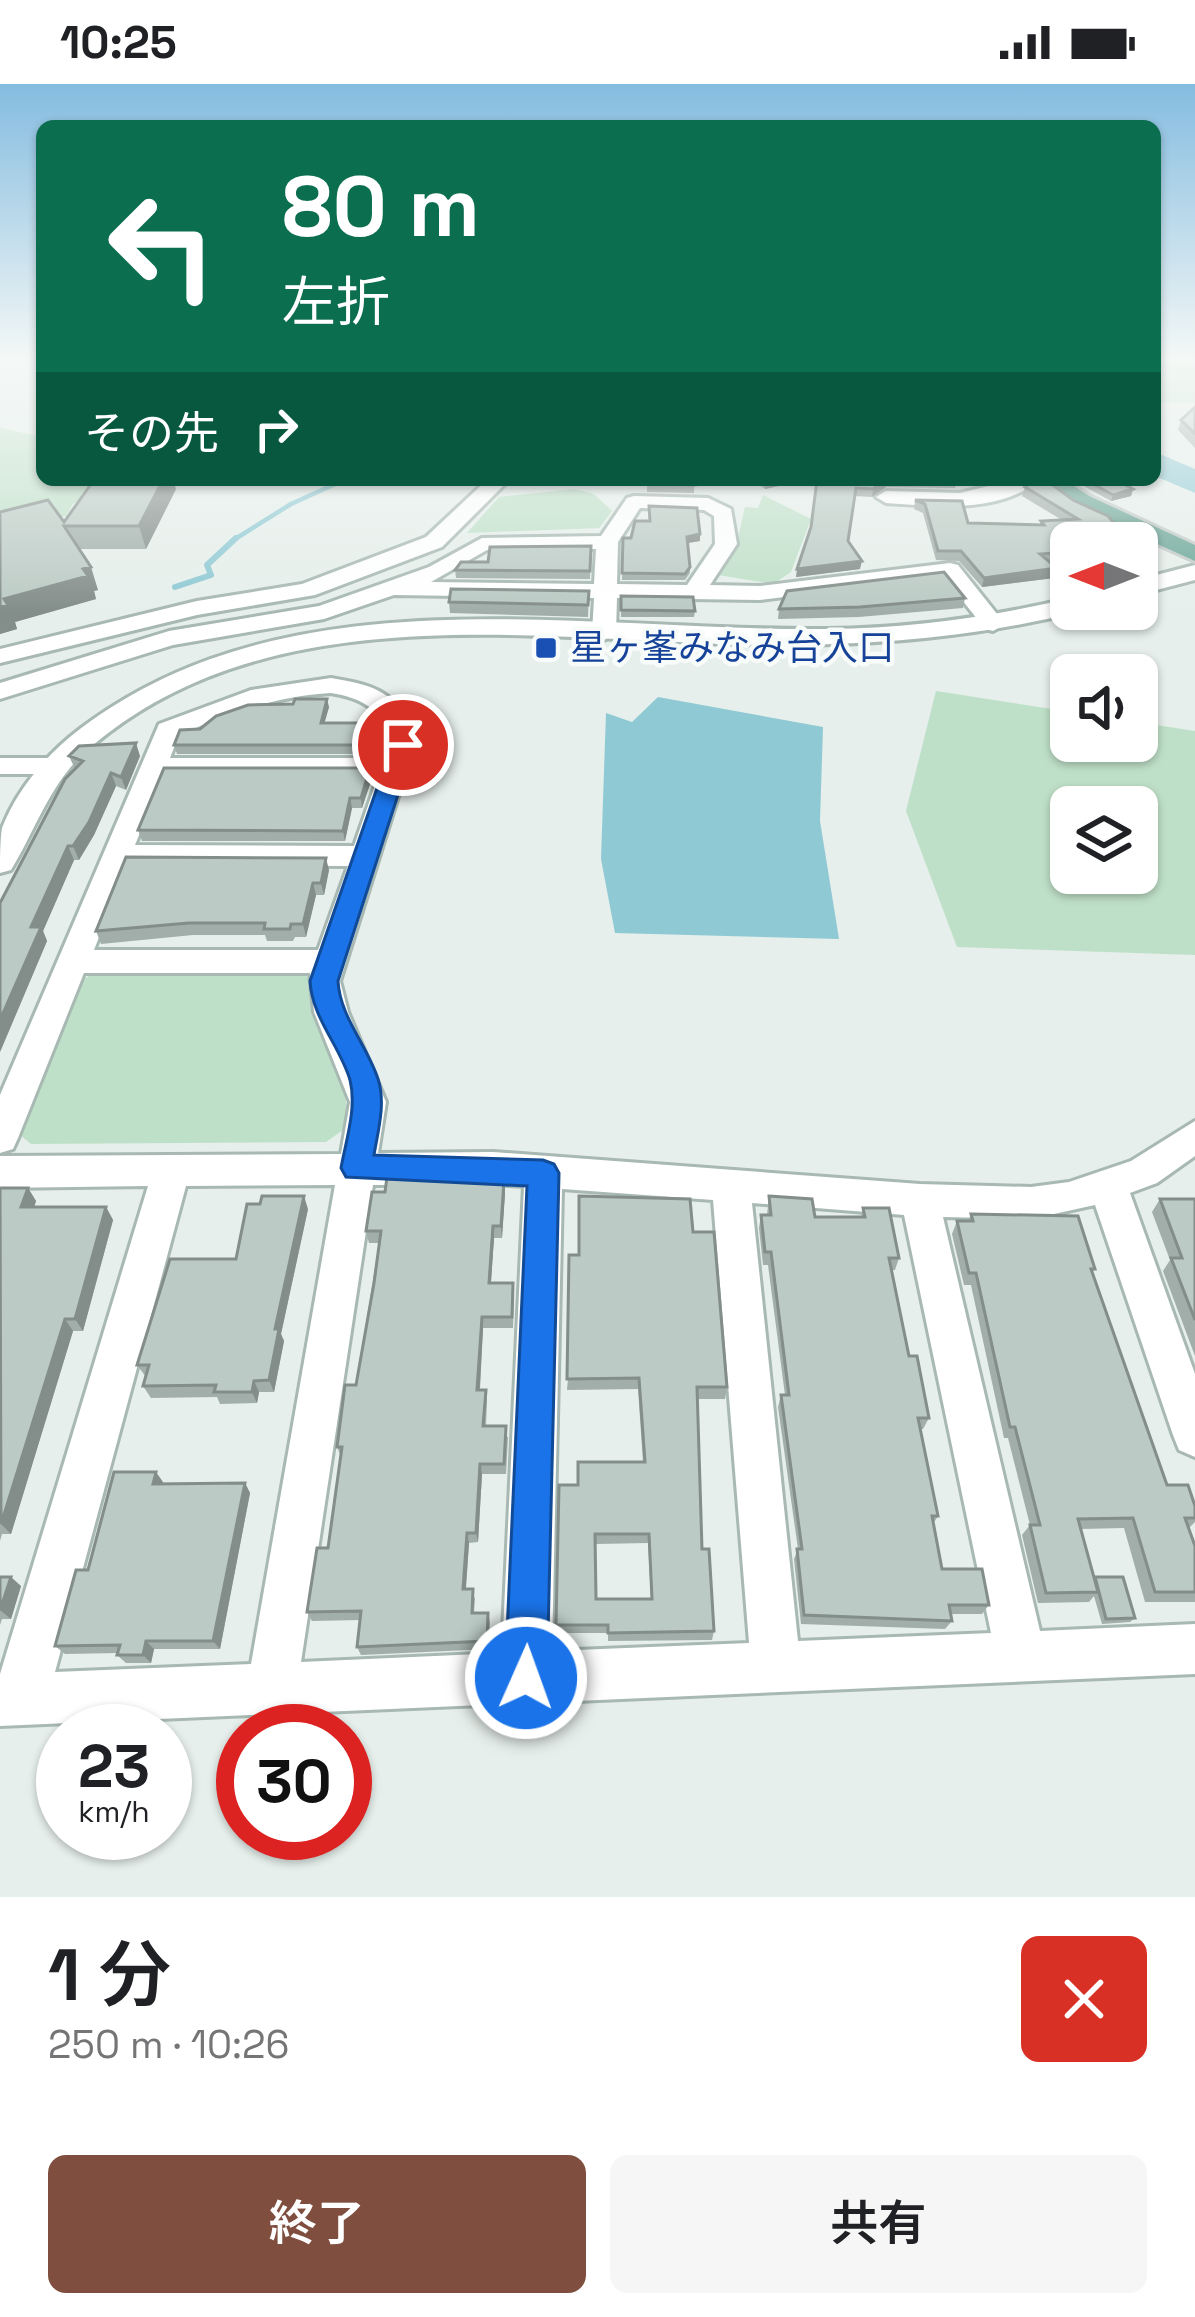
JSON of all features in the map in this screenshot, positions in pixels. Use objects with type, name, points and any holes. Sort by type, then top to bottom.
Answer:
[{"type":"main road","points":[[1059,486],[1195,554]]},
{"type":"street","points":[[0,656],[197,608],[307,590],[434,542],[493,486]]},
{"type":"street","points":[[886,497],[971,507],[1020,486]]},
{"type":"street","points":[[604,633],[607,542],[634,502],[708,504],[724,513],[726,544],[694,592]]},
{"type":"street","points":[[0,692],[169,638],[324,612],[437,572],[482,544],[607,542]]},
{"type":"street","points":[[382,588],[773,592],[950,570],[993,624]]},
{"type":"street","points":[[1158,582],[1195,572]]},
{"type":"street","points":[[0,862],[56,766],[121,710],[159,687],[272,645],[383,630],[878,635],[993,624],[1050,611]]},
{"type":"street","points":[[0,1138],[168,730],[213,710],[311,686],[362,692],[392,709],[405,733],[330,962],[325,998],[358,1063],[368,1102],[272,1688]]},
{"type":"street","points":[[0,766],[56,766]]},
{"type":"street","points":[[153,766],[396,766]]},
{"type":"street","points":[[116,855],[365,856]]},
{"type":"street","points":[[73,961],[330,962]]},
{"type":"street","points":[[0,1172],[357,1168],[543,1173],[920,1200],[1030,1203],[1108,1186],[1144,1172],[1195,1136]]},
{"type":"street","points":[[172,1170],[11,1700],[1195,1649]]},
{"type":"street","points":[[526,1678],[543,1173]]},
{"type":"street","points":[[1108,1186],[1195,1435]]},
{"type":"street","points":[[731,1187],[776,1668]]},
{"type":"street","points":[[920,1200],[1021,1658]]},
{"type":"green space","points":[[0,445],[36,445],[36,486],[100,486],[73,504],[66,516],[0,534]]},
{"type":"green space","points":[[575,489],[594,494],[612,511],[599,528],[467,533],[499,497]]},
{"type":"green space","points":[[763,495],[811,519],[791,572],[773,584],[718,575],[735,551],[745,507],[758,508]]},
{"type":"green space","points":[[936,691],[1050,709],[1050,762],[1158,762],[1158,725],[1195,731],[1195,955],[957,947],[906,811]]},
{"type":"green space","points":[[301,972],[310,979],[314,1019],[343,1084],[346,1104],[346,1128],[326,1142],[31,1144],[19,1134],[76,983],[93,974]]},
{"type":"water","points":[[658,697],[823,727],[820,821],[839,939],[615,933],[601,859],[606,713],[632,722]]},
{"type":"building","points":[[90,486],[160,486],[139,526],[64,526],[91,567],[83,569],[88,576],[4,599],[8,605],[0,607],[0,512],[48,500],[64,522]]},
{"type":"building","points":[[816,486],[877,486],[856,488],[848,541],[862,561],[797,569],[811,527]]},
{"type":"building","points":[[1027,486],[1054,486],[1113,522],[1050,522],[1050,553],[1040,554],[1050,562],[1050,569],[984,578],[961,551],[938,551],[925,504],[915,500],[962,501],[968,523],[1044,525],[1041,521],[1078,519]]},
{"type":"building","points":[[1097,486],[1133,489],[1113,495]]},
{"type":"building","points":[[649,506],[697,508],[700,534],[687,537],[690,567],[685,574],[622,573],[623,538],[631,538],[635,521],[650,521]]},
{"type":"building","points":[[591,546],[590,571],[455,570],[461,562],[488,562],[490,547]]},
{"type":"building","points":[[944,572],[965,598],[779,609],[787,591]]},
{"type":"building","points":[[451,589],[589,591],[588,605],[449,602]]},
{"type":"building","points":[[621,596],[693,597],[695,611],[621,610]]},
{"type":"building","points":[[295,699],[327,699],[321,723],[362,723],[360,734],[378,734],[376,745],[174,745],[180,730],[200,729],[216,716],[248,705],[293,704]]},
{"type":"building","points":[[136,743],[121,777],[111,773],[89,822],[73,846],[68,846],[31,927],[41,927],[0,1020],[0,903],[65,779],[83,761],[69,756],[79,746]]},
{"type":"building","points":[[164,768],[370,768],[361,798],[350,798],[343,831],[138,830]]},
{"type":"building","points":[[126,857],[326,858],[321,883],[313,883],[303,924],[291,924],[290,929],[264,929],[265,923],[189,923],[96,931]]},
{"type":"building","points":[[387,1177],[504,1180],[501,1226],[493,1226],[489,1283],[513,1283],[512,1317],[482,1317],[477,1390],[486,1390],[483,1426],[506,1426],[504,1464],[480,1464],[476,1533],[467,1533],[463,1589],[473,1589],[472,1613],[488,1613],[487,1641],[357,1647],[361,1611],[307,1612],[317,1548],[328,1548],[345,1385],[356,1385],[374,1283],[381,1231],[366,1231],[372,1192],[385,1192]]},
{"type":"building","points":[[0,1188],[28,1188],[21,1207],[106,1207],[75,1319],[65,1319],[1,1524]]},
{"type":"building","points":[[262,1196],[304,1196],[275,1329],[279,1329],[269,1380],[254,1381],[252,1392],[214,1392],[216,1385],[143,1386],[149,1365],[137,1365],[170,1259],[236,1259],[247,1204],[260,1204]]},
{"type":"building","points":[[579,1196],[690,1199],[693,1232],[714,1232],[727,1387],[697,1387],[702,1549],[709,1549],[714,1631],[608,1633],[608,1625],[556,1625],[559,1485],[578,1485],[578,1462],[645,1462],[639,1378],[567,1379],[569,1255],[579,1255]],"holes":[[[595,1534],[649,1534],[652,1599],[596,1599]]]},
{"type":"building","points":[[769,1196],[812,1199],[815,1217],[865,1217],[863,1208],[889,1208],[899,1258],[889,1258],[909,1356],[917,1356],[929,1418],[918,1418],[938,1516],[932,1516],[942,1569],[982,1569],[989,1605],[949,1605],[952,1621],[804,1615],[797,1549],[802,1549],[781,1395],[789,1395],[771,1252],[765,1252],[761,1215],[771,1215]]},
{"type":"building","points":[[1160,1199],[1195,1199],[1195,1320],[1171,1258],[1182,1258]]},
{"type":"building","points":[[971,1214],[1078,1216],[1095,1269],[1091,1269],[1167,1485],[1188,1485],[1195,1506],[1195,1518],[1185,1518],[1195,1546],[1195,1592],[1155,1592],[1133,1518],[1078,1519],[1098,1592],[1046,1593],[1030,1525],[1040,1525],[1015,1427],[1010,1427],[976,1273],[969,1273],[957,1221],[973,1221]]},
{"type":"building","points":[[114,1472],[156,1472],[153,1484],[245,1483],[213,1641],[146,1641],[143,1655],[117,1655],[120,1645],[55,1646],[76,1570],[88,1570]]},
{"type":"building","points":[[0,1577],[11,1577],[0,1610]]},
{"type":"building","points":[[1095,1577],[1123,1577],[1135,1618],[1106,1619]]},
{"type":"waterway","points":[[1161,465],[1195,483]]},
{"type":"waterway","points":[[234,540],[331,486]]},
{"type":"waterway","points":[[175,587],[211,575],[207,565],[234,540]]},
{"type":"place","name":"星ヶ峯みなみ台入口","points":[[546,648]]},
{"type":"route","points":[[403,745],[324,981],[325,998],[364,1079],[368,1102],[357,1168],[494,1168],[543,1173],[526,1678]]}]
